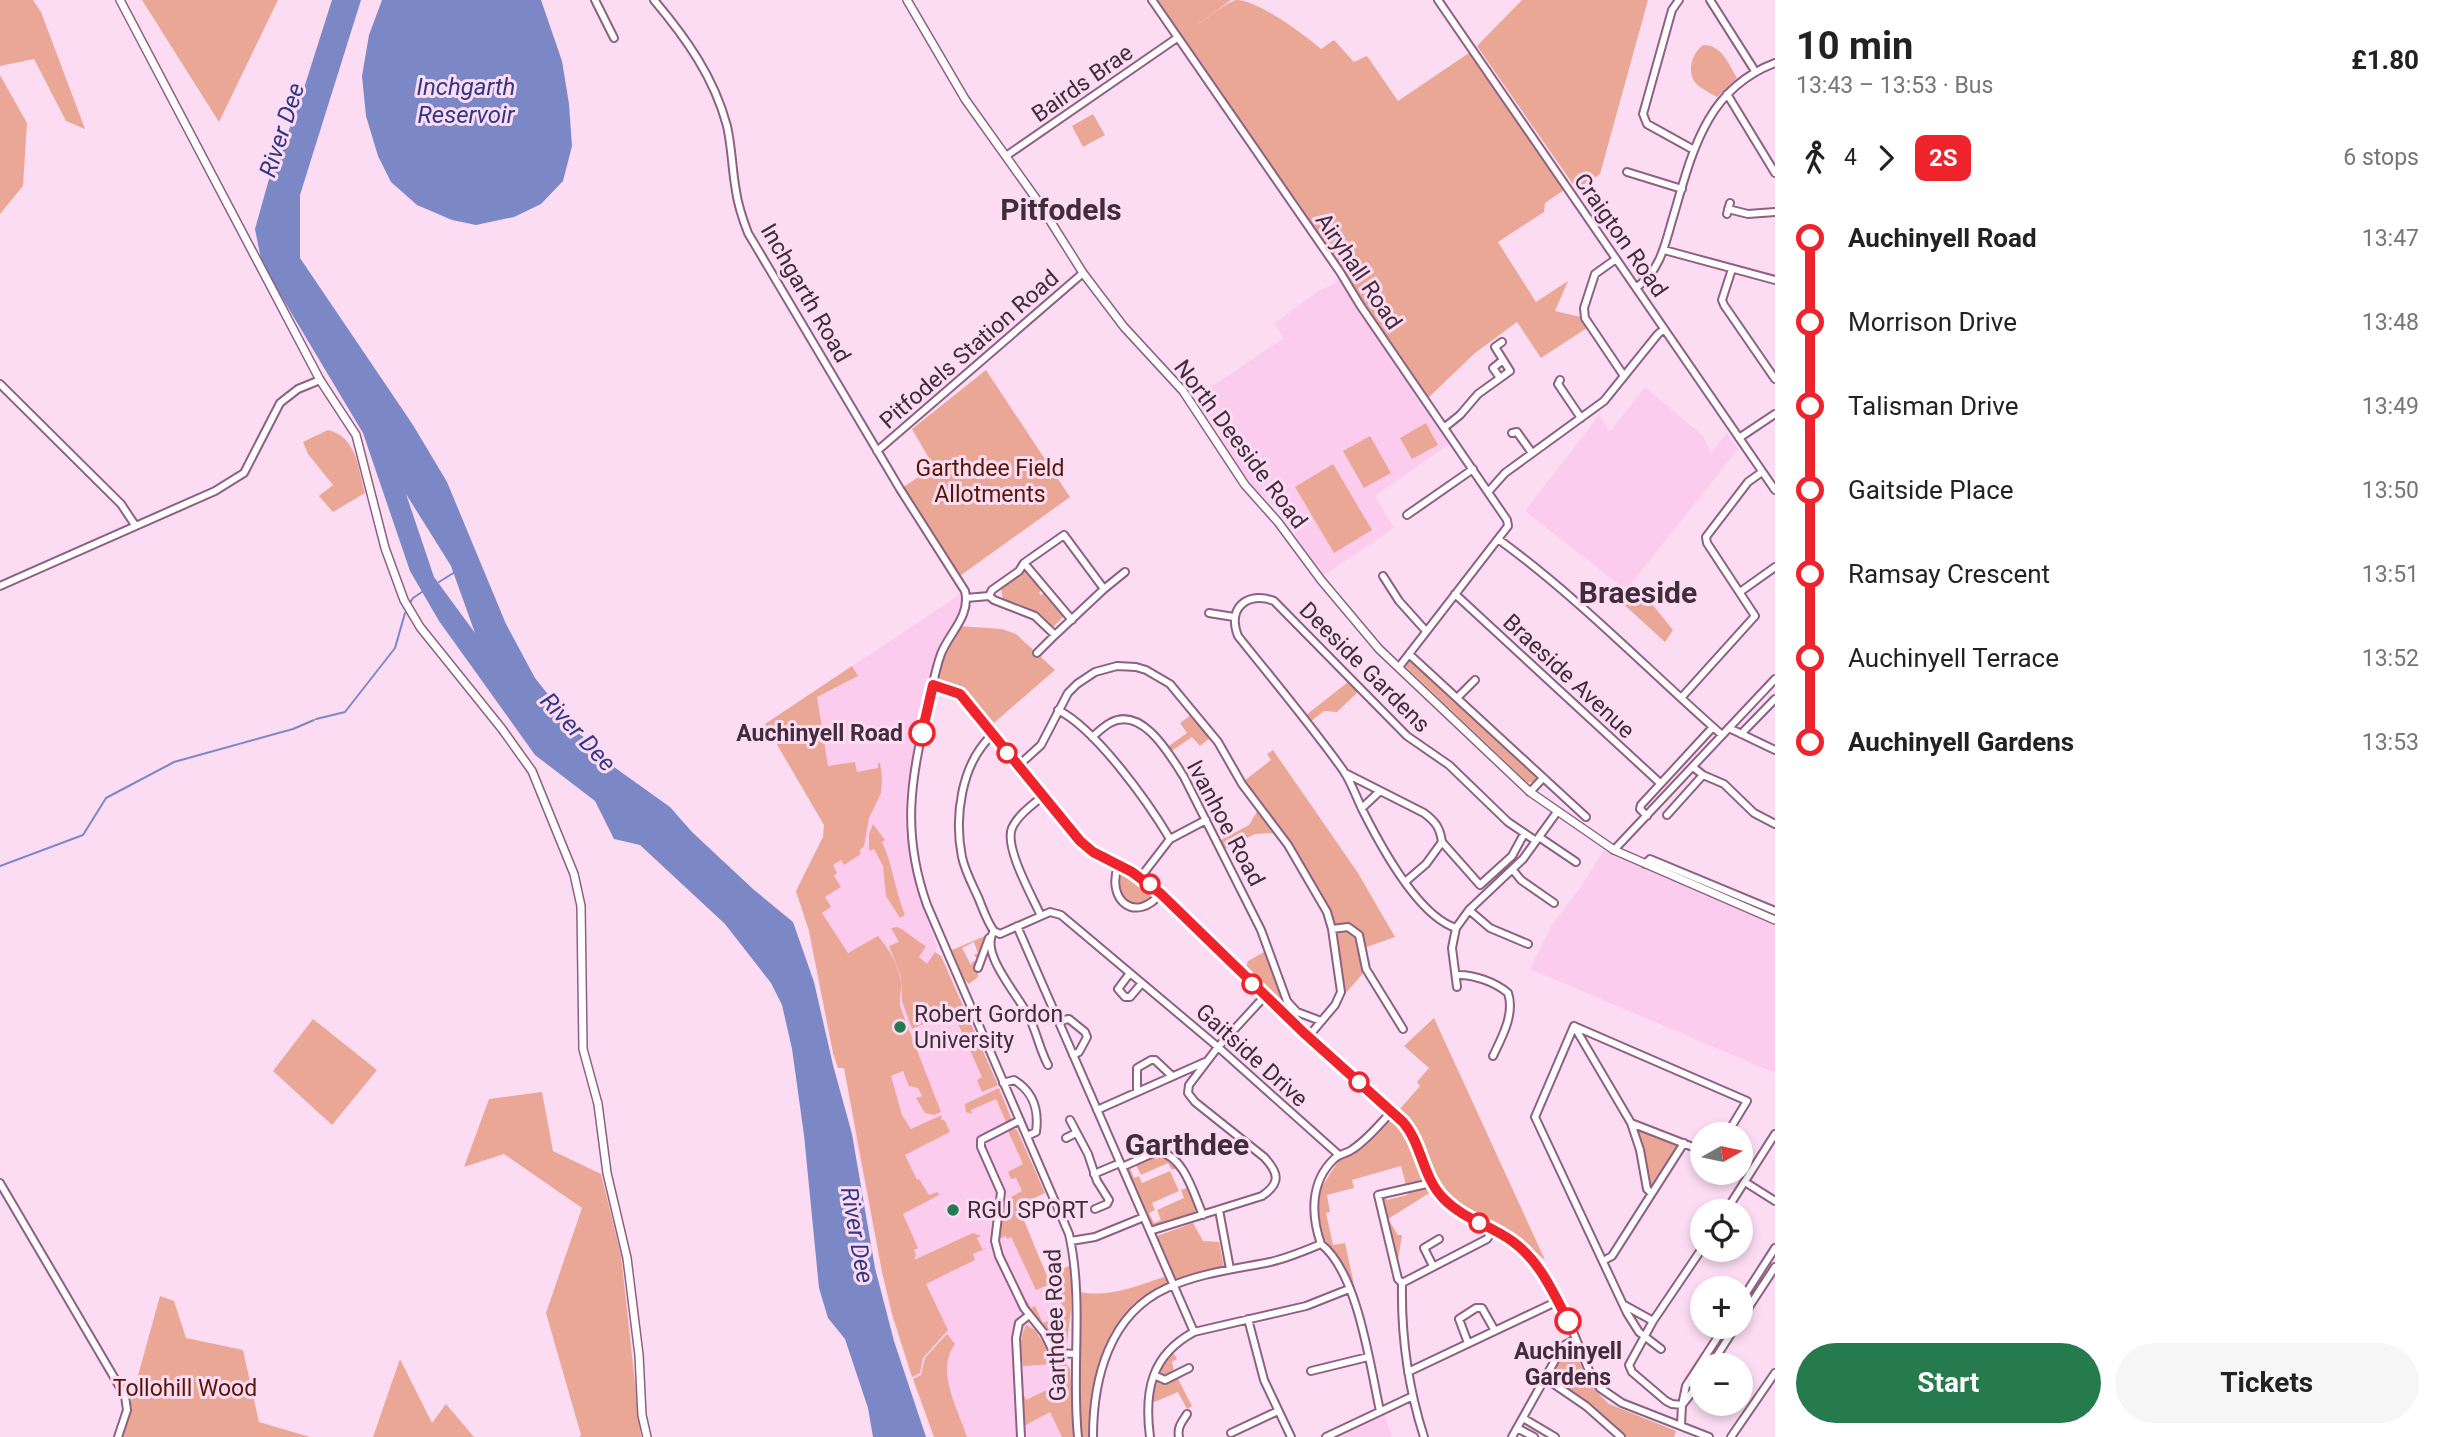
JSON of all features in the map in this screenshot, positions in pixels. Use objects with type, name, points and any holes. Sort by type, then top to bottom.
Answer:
[{"type":"main road","points":[[120,0],[320,380],[356,435],[385,548],[404,600],[420,626],[532,771],[574,874],[582,916],[583,1049],[598,1104],[607,1173],[627,1258],[639,1355],[642,1415],[647,1437]]},
{"type":"main road","name":"North Deeside Road","points":[[907,0],[965,99],[1083,273],[1124,327],[1183,391],[1245,485],[1278,522],[1357,626],[1530,792],[1557,812],[1614,850],[1775,920]]},
{"type":"street","points":[[595,0],[614,38]]},
{"type":"street","name":"Inchgarth Road","points":[[654,0],[688,41],[703,67],[719,105],[730,142],[736,191],[748,233],[966,595]]},
{"type":"street","points":[[662,10],[664,0]]},
{"type":"street","name":"Airyhall Road","points":[[1152,0],[1489,491],[1507,520],[1507,526],[1498,539]]},
{"type":"street","name":"Craigton Road","points":[[1438,0],[1775,491]]},
{"type":"street","points":[[1679,0],[1672,10],[1643,114],[1647,124],[1693,150]]},
{"type":"street","points":[[1710,0],[1755,71]]},
{"type":"street","name":"Bairds Brae","points":[[1006,156],[1177,38]]},
{"type":"street","points":[[1636,288],[1654,273],[1664,250],[1693,150],[1708,119],[1727,94],[1755,71],[1775,63]]},
{"type":"street","points":[[1727,94],[1775,173]]},
{"type":"street","points":[[1627,172],[1682,188]]},
{"type":"street","points":[[1728,209],[1748,214],[1775,212]]},
{"type":"street","points":[[1664,250],[1775,280]]},
{"type":"street","points":[[1616,259],[1595,274],[1584,308],[1585,318],[1624,376]]},
{"type":"street","points":[[1732,269],[1724,305],[1775,379]]},
{"type":"street","name":"Pitfodels Station Road","points":[[877,451],[1083,273]]},
{"type":"street","points":[[1489,491],[1505,472],[1604,401],[1664,329]]},
{"type":"street","points":[[1445,427],[1460,415],[1478,394],[1510,371],[1495,347],[1502,342]]},
{"type":"street","points":[[1500,378],[1493,368],[1503,360]]},
{"type":"street","points":[[0,586],[215,491],[243,473],[280,403],[298,389],[320,380]]},
{"type":"street","points":[[1557,383],[1581,418]]},
{"type":"street","points":[[0,384],[121,504],[135,525]]},
{"type":"street","points":[[1739,438],[1775,414]]},
{"type":"street","points":[[1516,431],[1532,453]]},
{"type":"street","points":[[1407,515],[1474,469]]},
{"type":"street","points":[[1681,698],[1753,620],[1753,611],[1707,543],[1706,537],[1748,482],[1762,472]]},
{"type":"street","points":[[989,596],[992,590],[1019,571],[1024,563],[1064,535],[1104,589]]},
{"type":"street","points":[[1399,667],[1498,539],[1574,601],[1722,735]]},
{"type":"street","points":[[1024,563],[1072,620]]},
{"type":"street","points":[[1741,592],[1775,567]]},
{"type":"street","points":[[1037,653],[1125,572]]},
{"type":"street","points":[[1383,576],[1399,601],[1426,631]]},
{"type":"street","name":"Braeside Avenue","points":[[1455,594],[1660,783]]},
{"type":"street","points":[[966,595],[989,596],[1035,616],[1055,635]]},
{"type":"street","name":"Garthdee Road","points":[[966,595],[958,626],[941,653],[919,743],[911,802],[911,833],[916,866],[927,905],[1071,1241],[1075,1275],[1078,1437]]},
{"type":"street","name":"Deeside Gardens","points":[[1234,617],[1238,608],[1254,597],[1274,601],[1407,736],[1456,771],[1508,822],[1571,861]]},
{"type":"street","points":[[1209,614],[1234,617],[1238,636],[1345,773],[1405,882],[1436,916],[1446,925],[1456,928]]},
{"type":"street","points":[[1409,654],[1586,817]]},
{"type":"street","points":[[1018,766],[1041,744],[1065,698],[1077,684],[1105,668],[1136,667],[1170,684],[1218,742],[1242,784],[1288,845],[1324,904],[1332,929],[1340,992],[1335,1006],[1308,1037]]},
{"type":"street","points":[[1457,698],[1475,679]]},
{"type":"street","points":[[1614,850],[1775,679]]},
{"type":"street","points":[[933,685],[960,694],[1080,841],[1093,852],[1140,878],[1160,893],[1276,1007],[1392,1111],[1407,1127],[1431,1183],[1459,1212],[1524,1250],[1542,1271],[1590,1373],[1600,1388],[1622,1403],[1709,1437]]},
{"type":"street","points":[[1741,734],[1775,698]]},
{"type":"street","points":[[1058,710],[1072,717],[1092,737],[1143,798],[1170,839]]},
{"type":"street","name":"Ivanhoe Road","points":[[1092,737],[1110,723],[1130,720],[1142,725],[1156,739],[1184,777],[1206,820],[1261,930],[1286,999]]},
{"type":"street","points":[[1647,816],[1640,806],[1713,727]]},
{"type":"street","points":[[1728,728],[1775,750]]},
{"type":"street","points":[[992,736],[976,754],[961,805],[959,830],[963,860],[992,934],[990,946],[996,963],[1029,1016],[1048,1065]]},
{"type":"street","points":[[1693,767],[1703,775],[1724,784],[1754,813],[1775,824]]},
{"type":"street","points":[[1345,773],[1424,813],[1436,822],[1442,842],[1480,886],[1512,856],[1524,834]]},
{"type":"street","points":[[1667,815],[1703,775]]},
{"type":"street","points":[[1530,792],[1543,778]]},
{"type":"street","points":[[1362,808],[1380,791]]},
{"type":"street","points":[[992,934],[1000,934],[1041,916],[1019,866],[1010,837],[1017,818],[1043,796]]},
{"type":"street","points":[[1457,987],[1452,948],[1456,928],[1469,909],[1513,870],[1557,812]]},
{"type":"street","points":[[1140,878],[1170,839],[1206,820]]},
{"type":"street","points":[[1405,882],[1426,864],[1442,842]]},
{"type":"street","points":[[1645,864],[1650,859],[1775,911]]},
{"type":"street","points":[[1118,866],[1114,886],[1117,896],[1126,905],[1148,905],[1160,893]]},
{"type":"street","points":[[1513,870],[1521,880],[1554,903]]},
{"type":"street","points":[[1469,909],[1490,928],[1528,944]]},
{"type":"street","name":"Gaitside Drive","points":[[1041,916],[1054,912],[1061,915],[1218,1046],[1339,1155]]},
{"type":"street","points":[[1017,926],[1194,1332]]},
{"type":"street","points":[[1332,929],[1348,927],[1359,935],[1366,969],[1403,1029]]},
{"type":"street","points":[[978,968],[992,934]]},
{"type":"street","points":[[1130,973],[1118,989],[1125,997],[1130,997],[1142,983]]},
{"type":"street","points":[[1456,975],[1467,974],[1508,993],[1511,1008],[1504,1034],[1493,1056]]},
{"type":"street","points":[[1150,1231],[1262,1196],[1270,1190],[1276,1179],[1274,1168],[1264,1157],[1195,1102],[1188,1093],[1189,1085],[1218,1046],[1265,996]]},
{"type":"street","points":[[1276,1007],[1286,999],[1297,1012],[1321,1021]]},
{"type":"street","points":[[1059,1021],[1069,1019],[1085,1032],[1087,1037],[1079,1052],[1073,1055]]},
{"type":"street","points":[[1574,1026],[1631,1123],[1642,1157],[1647,1189],[1651,1193]]},
{"type":"street","points":[[1574,1026],[1747,1101],[1734,1122]]},
{"type":"street","points":[[1574,1026],[1535,1117],[1627,1313],[1644,1337],[1661,1349]]},
{"type":"street","points":[[1031,1054],[1040,1050]]},
{"type":"street","points":[[1137,1092],[1137,1068],[1151,1060],[1155,1060],[1172,1076]]},
{"type":"street","points":[[1097,1110],[1207,1061]]},
{"type":"street","points":[[1003,1083],[1014,1080],[1026,1087],[1038,1113],[1036,1132],[1027,1136]]},
{"type":"street","points":[[1380,1411],[1349,1289],[1333,1254],[1321,1244],[1313,1215],[1314,1199],[1326,1168],[1339,1155],[1354,1149],[1392,1111]]},
{"type":"street","points":[[1070,1119],[1088,1154],[1094,1174],[1109,1200],[1107,1204],[1094,1209]]},
{"type":"street","points":[[1020,1120],[982,1139],[981,1144],[1001,1192],[996,1248],[1028,1316],[1039,1327],[1052,1349],[1059,1353],[1075,1354]]},
{"type":"street","points":[[1631,1123],[1690,1146]]},
{"type":"street","points":[[1066,1138],[1076,1132]]},
{"type":"street","points":[[1754,1167],[1775,1134]]},
{"type":"street","points":[[1603,1261],[1612,1255],[1684,1143]]},
{"type":"street","points":[[1094,1174],[1158,1152],[1164,1153],[1182,1168],[1203,1214]]},
{"type":"street","points":[[0,1183],[125,1396],[127,1410],[118,1437]]},
{"type":"street","points":[[1424,1437],[1403,1342],[1402,1283],[1398,1277],[1378,1195],[1431,1183]]},
{"type":"street","points":[[1754,1185],[1775,1201]]},
{"type":"street","points":[[1219,1210],[1230,1269]]},
{"type":"street","points":[[1071,1241],[1090,1239],[1144,1217]]},
{"type":"street","points":[[1402,1283],[1487,1239],[1493,1230]]},
{"type":"street","points":[[1433,1266],[1424,1248],[1439,1239]]},
{"type":"street","points":[[1093,1437],[1094,1409],[1101,1368],[1114,1338],[1132,1313],[1155,1294],[1173,1285],[1230,1269],[1272,1262],[1321,1244]]},
{"type":"street","points":[[1762,1287],[1753,1282],[1775,1248]]},
{"type":"street","points":[[1682,1405],[1666,1401],[1632,1372],[1629,1365],[1653,1321],[1693,1262]]},
{"type":"street","points":[[1753,1301],[1775,1267]]},
{"type":"street","points":[[1150,1437],[1148,1400],[1154,1375],[1166,1352],[1180,1340],[1194,1332],[1306,1306],[1349,1289]]},
{"type":"street","points":[[1408,1372],[1558,1301]]},
{"type":"street","points":[[1624,1305],[1653,1321]]},
{"type":"street","points":[[1468,1343],[1459,1319],[1476,1308],[1482,1308],[1486,1312],[1495,1331]]},
{"type":"street","points":[[1021,1437],[1016,1338],[1019,1324],[1028,1316]]},
{"type":"street","points":[[1248,1318],[1262,1372],[1291,1437]]},
{"type":"street","points":[[1512,1437],[1563,1346],[1576,1339]]},
{"type":"street","points":[[1719,1353],[1728,1339]]},
{"type":"street","points":[[1681,1425],[1686,1386],[1715,1341],[1724,1346]]},
{"type":"street","points":[[1311,1371],[1368,1357]]},
{"type":"street","points":[[1154,1375],[1165,1380],[1189,1368]]},
{"type":"street","points":[[1731,1437],[1775,1373]]},
{"type":"street","points":[[1545,1378],[1586,1406],[1621,1437]]},
{"type":"street","points":[[1682,1405],[1690,1395]]},
{"type":"street","points":[[1326,1437],[1413,1396]]},
{"type":"street","points":[[1231,1433],[1278,1411]]},
{"type":"street","points":[[1179,1437],[1181,1423],[1187,1414]]},
{"type":"street","points":[[1523,1418],[1555,1437]]},
{"type":"street","points":[[1517,1428],[1534,1437]]},
{"type":"shaded area","points":[[1339,278],[1451,443],[1375,496],[1394,528],[1324,575],[1283,514],[1253,487],[1219,438],[1222,428],[1217,417],[1205,416],[1197,405],[1205,391],[1284,338],[1274,324]]},
{"type":"shaded area","points":[[1645,387],[1703,436],[1711,453],[1727,433],[1738,449],[1626,590],[1525,511],[1599,415],[1610,432]]},
{"type":"shaded area","name":"Robert Gordon University","points":[[962,593],[962,613],[939,651],[919,719],[906,796],[905,832],[917,890],[937,947],[935,952],[941,956],[1045,1193],[1018,1206],[1047,1276],[1072,1286],[1067,1364],[1070,1369],[1074,1437],[934,1437],[892,1314],[855,1138],[844,1068],[838,1068],[833,1053],[809,931],[796,891],[823,837],[824,825],[765,724]]},
{"type":"shaded area","points":[[1604,850],[1775,925],[1775,1073],[1530,969],[1552,925]]},
{"type":"shaded area","points":[[1384,1414],[1392,1437],[1338,1437]]},
{"type":"green space","points":[[0,0],[33,0],[41,12],[85,129],[66,121],[34,59],[0,66]]},
{"type":"green space","points":[[142,0],[278,0],[219,122]]},
{"type":"green space","points":[[1152,0],[1231,0],[1194,27],[1236,0],[1256,6],[1293,27],[1321,49],[1334,40],[1354,62],[1367,56],[1398,101],[1469,53],[1564,190],[1545,203],[1544,212],[1498,242],[1536,302],[1568,281],[1555,311],[1585,318],[1590,326],[1541,358],[1517,322],[1475,353],[1427,399]]},
{"type":"green space","points":[[1522,0],[1648,0],[1600,174],[1577,190],[1477,46]]},
{"type":"green space","points":[[1703,45],[1720,51],[1737,78],[1717,97],[1698,85],[1692,76],[1692,61]]},
{"type":"green space","points":[[0,75],[27,123],[23,186],[0,214]]},
{"type":"green space","points":[[1093,114],[1105,135],[1083,147],[1072,126]]},
{"type":"green space","name":"Garthdee Field Allotments","points":[[986,370],[1070,497],[957,578],[900,489],[934,467],[912,429]]},
{"type":"green space","points":[[1426,423],[1438,445],[1412,459],[1400,438]]},
{"type":"green space","points":[[328,430],[338,434],[351,446],[365,493],[333,512],[319,496],[333,485],[308,454],[303,442]]},
{"type":"green space","points":[[1370,436],[1391,473],[1364,488],[1343,451]]},
{"type":"green space","points":[[1333,464],[1372,530],[1334,553],[1295,487]]},
{"type":"green space","points":[[1024,570],[1042,589],[1039,593],[1048,594],[1065,615],[1052,628],[1030,611],[1003,602],[1001,586]]},
{"type":"green space","points":[[1630,586],[1652,604],[1673,630],[1665,642],[1619,600]]},
{"type":"green space","points":[[958,626],[1002,629],[1016,634],[1055,670],[987,729],[965,698],[933,686],[938,666]]},
{"type":"green space","points":[[1412,660],[1537,774],[1535,781],[1528,783],[1406,667],[1407,661]]},
{"type":"green space","points":[[852,666],[858,676],[817,697],[828,766],[855,762],[857,772],[878,768],[880,763],[881,793],[869,818],[864,846],[859,851],[861,854],[844,865],[841,860],[833,865],[837,873],[834,876],[841,887],[825,897],[831,907],[822,913],[848,953],[878,936],[886,946],[901,981],[901,1009],[941,1112],[934,1115],[925,1113],[916,1098],[922,1096],[918,1088],[909,1086],[903,1071],[891,1076],[902,1115],[911,1129],[942,1115],[941,1119],[945,1121],[950,1132],[905,1155],[917,1180],[919,1179],[929,1195],[938,1192],[939,1195],[903,1214],[918,1248],[914,1250],[914,1260],[973,1233],[981,1236],[977,1238],[982,1249],[987,1248],[973,1254],[975,1260],[926,1284],[948,1330],[923,1358],[920,1373],[912,1377],[882,1272],[844,1068],[838,1068],[833,1053],[809,931],[796,891],[823,837],[824,825],[765,724]]},
{"type":"green space","points":[[1348,682],[1358,692],[1337,712],[1324,711],[1310,722],[1305,716]]},
{"type":"green space","points":[[1191,715],[1210,738],[1200,746],[1192,737],[1170,752],[1166,748],[1187,733],[1180,723]]},
{"type":"green space","points":[[1273,750],[1358,873],[1395,937],[1364,948],[1359,931],[1332,922],[1328,908],[1290,844],[1244,781],[1271,760],[1267,754]]},
{"type":"green space","points":[[1258,810],[1273,833],[1255,834],[1225,849],[1221,840],[1249,825]]},
{"type":"green space","points":[[873,824],[885,840],[882,842],[905,915],[900,918],[886,896],[883,866],[874,849],[869,851],[869,834]]},
{"type":"green space","points":[[1119,873],[1143,886],[1153,897],[1139,905],[1126,901],[1118,889]]},
{"type":"green space","points":[[897,927],[926,946],[919,957],[927,964],[935,952],[941,956],[998,1085],[982,1092],[977,1080],[982,1077],[951,1008],[924,1019],[926,1023],[912,1029],[902,1001],[901,976],[889,946],[899,942],[891,928]]},
{"type":"green space","points":[[1342,929],[1354,933],[1358,940],[1365,971],[1345,994],[1335,937]]},
{"type":"green space","points":[[985,936],[977,958],[974,955],[978,953],[974,942],[962,948],[971,965],[973,961],[977,962],[978,977],[969,984],[964,979],[952,950]]},
{"type":"green space","points":[[1266,951],[1283,996],[1277,1001],[1245,970],[1248,961]]},
{"type":"green space","points":[[1434,1018],[1545,1260],[1508,1230],[1455,1201],[1439,1179],[1408,1120],[1399,1110],[1420,1086],[1417,1082],[1429,1068],[1404,1046]]},
{"type":"green space","points":[[313,1019],[377,1070],[332,1125],[273,1071]]},
{"type":"green space","points":[[999,1088],[1011,1118],[1010,1122],[980,1135],[1006,1122],[996,1099],[971,1110],[972,1114],[966,1112],[965,1104]]},
{"type":"green space","points":[[542,1092],[553,1151],[601,1174],[621,1255],[641,1437],[579,1437],[581,1435],[546,1313],[582,1208],[504,1154],[464,1167],[489,1099]]},
{"type":"green space","points":[[1394,1121],[1404,1133],[1422,1181],[1406,1185],[1401,1166],[1352,1180],[1354,1188],[1327,1195],[1330,1212],[1326,1213],[1333,1245],[1345,1243],[1355,1289],[1352,1289],[1343,1265],[1323,1237],[1317,1215],[1321,1188],[1339,1160],[1356,1152],[1387,1122]]},
{"type":"green space","points":[[1640,1129],[1678,1146],[1652,1187],[1637,1131]]},
{"type":"green space","points":[[1017,1130],[1045,1193],[1018,1206],[1047,1276],[1071,1265],[1071,1310],[1067,1341],[1062,1346],[1054,1343],[1025,1302],[1027,1301],[1031,1308],[1035,1306],[1043,1323],[1047,1321],[1049,1325],[1063,1318],[1065,1311],[1054,1287],[1050,1288],[1048,1285],[1036,1290],[1011,1237],[999,1239],[1000,1243],[998,1241],[1001,1206],[1022,1191],[1016,1178],[1011,1179],[1008,1172],[1023,1164],[1008,1131]]},
{"type":"green space","points":[[1154,1154],[1156,1159],[1165,1155],[1179,1167],[1172,1170],[1168,1163],[1141,1175],[1136,1165],[1130,1168],[1134,1178],[1139,1176],[1142,1183],[1170,1171],[1179,1191],[1152,1203],[1155,1210],[1149,1213],[1154,1223],[1161,1220],[1157,1210],[1184,1198],[1181,1190],[1190,1187],[1199,1214],[1152,1226],[1126,1166]]},
{"type":"green space","points":[[1426,1186],[1431,1192],[1388,1219],[1398,1235],[1402,1235],[1398,1260],[1395,1257],[1382,1198],[1385,1195],[1387,1200],[1407,1195],[1409,1190]]},
{"type":"green space","points":[[1193,1223],[1203,1241],[1219,1242],[1224,1267],[1179,1280],[1174,1278],[1157,1236]]},
{"type":"green space","points":[[1164,1277],[1169,1282],[1167,1285],[1129,1316],[1106,1350],[1095,1389],[1091,1437],[1082,1437],[1080,1292],[1112,1292]]},
{"type":"green space","name":"Tollohill Wood","points":[[160,1296],[174,1301],[186,1338],[243,1350],[259,1422],[310,1437],[121,1437]]},
{"type":"green space","points":[[1026,1325],[1035,1330],[1053,1359],[1064,1362],[1070,1369],[1074,1437],[1062,1437],[1050,1412],[1024,1426],[1025,1396],[1026,1400],[1055,1386],[1054,1364],[1023,1366],[1021,1341]]},
{"type":"green space","points":[[947,1334],[955,1344],[947,1366],[950,1390],[967,1437],[934,1437],[913,1379],[921,1375],[925,1358]]},
{"type":"green space","points":[[1563,1348],[1573,1349],[1591,1386],[1609,1404],[1676,1431],[1674,1437],[1625,1437],[1605,1418],[1548,1377]]},
{"type":"green space","points":[[1173,1352],[1177,1359],[1172,1362],[1174,1371],[1192,1406],[1187,1409],[1178,1392],[1152,1403],[1161,1369]]},
{"type":"green space","points":[[400,1359],[432,1423],[446,1404],[474,1437],[373,1437]]},
{"type":"water","name":"River Dee","points":[[332,0],[361,0],[300,195],[300,258],[413,425],[447,482],[506,624],[535,678],[573,726],[607,762],[670,807],[692,832],[793,922],[814,982],[852,1134],[875,1268],[894,1341],[926,1437],[873,1437],[868,1408],[845,1339],[828,1318],[819,1288],[804,1135],[792,1049],[782,1005],[771,983],[725,924],[640,845],[614,839],[595,801],[535,755],[439,621],[410,571],[363,433],[262,264],[255,229],[269,179],[297,110]],"holes":[[[406,494],[451,566],[475,633],[434,577]]]},
{"type":"water","name":"Inchgarth Reservoir","points":[[382,0],[541,0],[562,61],[572,146],[563,181],[541,204],[514,217],[476,225],[452,220],[417,205],[391,182],[378,156],[366,116],[362,76],[369,35]]},
{"type":"waterway","points":[[439,582],[455,572]]},
{"type":"waterway","points":[[410,603],[422,592]]},
{"type":"waterway","points":[[316,719],[345,712],[395,648],[405,613]]},
{"type":"waterway","points":[[0,866],[83,835],[106,798],[174,762],[293,729],[314,720]]},
{"type":"bus line","name":"2S","points":[[922,733],[933,685],[955,691],[965,698],[992,736],[1080,841],[1093,852],[1154,887],[1304,1033],[1403,1122],[1431,1183],[1438,1192],[1459,1212],[1524,1250],[1542,1271],[1568,1321]]},
{"type":"place","name":"Auchinyell Road","points":[[922,733]]},
{"type":"place","name":"Robert Gordon University","points":[[900,1027]]},
{"type":"place","name":"RGU SPORT","points":[[953,1210]]},
{"type":"place","name":"Auchinyell Gardens","points":[[1568,1321]]},
{"type":"district","name":"Pitfodels","points":[[1061,210]]},
{"type":"district","name":"Braeside","points":[[1638,593]]},
{"type":"district","name":"Garthdee","points":[[1187,1145]]}]
